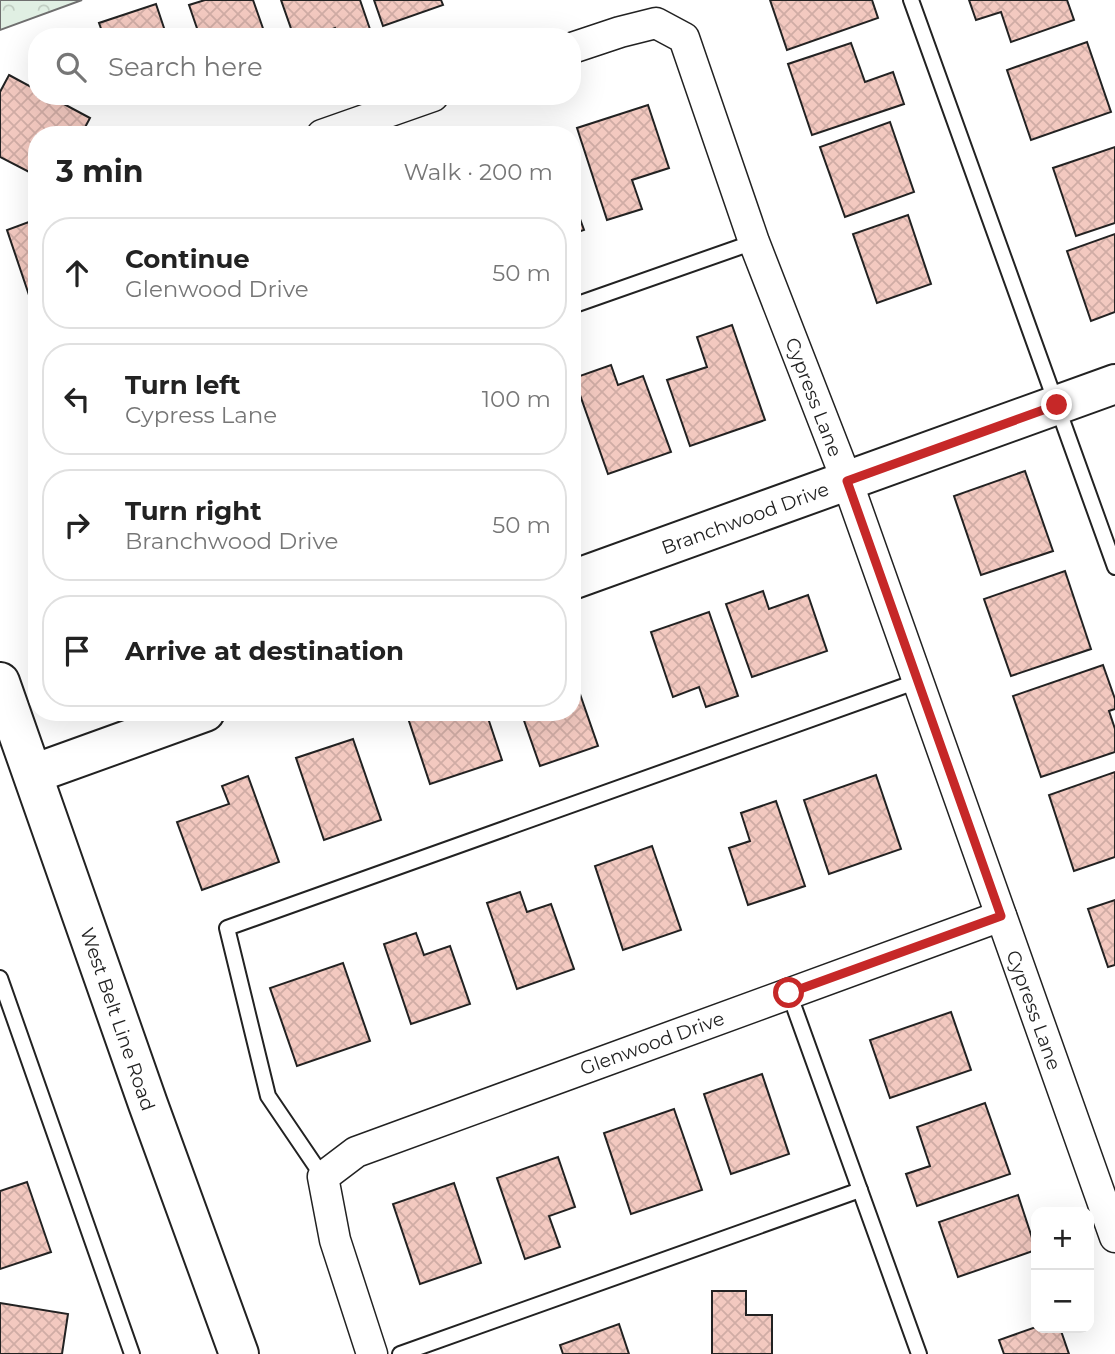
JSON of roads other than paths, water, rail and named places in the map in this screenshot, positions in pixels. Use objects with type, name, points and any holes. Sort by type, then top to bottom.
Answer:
[{"type":"street","name":"Cypress Lane","points":[[581,45],[656,23],[684,37],[754,242],[847,481],[1115,1237]]},
{"type":"street","points":[[347,126],[407,105]]},
{"type":"street","name":"Branchwood Drive","points":[[581,577],[1115,384]]},
{"type":"street","name":"West Belt Line Road","points":[[0,682],[239,1354]]},
{"type":"street","points":[[33,774],[180,721]]},
{"type":"street","name":"Glenwood Drive","points":[[324,1184],[356,1152],[1001,916]]},
{"type":"street","points":[[324,1184],[335,1240],[372,1354]]},
{"type":"lane","points":[[911,0],[1115,567]]},
{"type":"lane","points":[[581,303],[754,242]]},
{"type":"lane","points":[[324,1184],[268,1096],[227,928],[918,681]]},
{"type":"lane","points":[[2,988],[132,1354]]},
{"type":"lane","points":[[789,993],[919,1354]]},
{"type":"lane","points":[[400,1354],[860,1190]]}]
